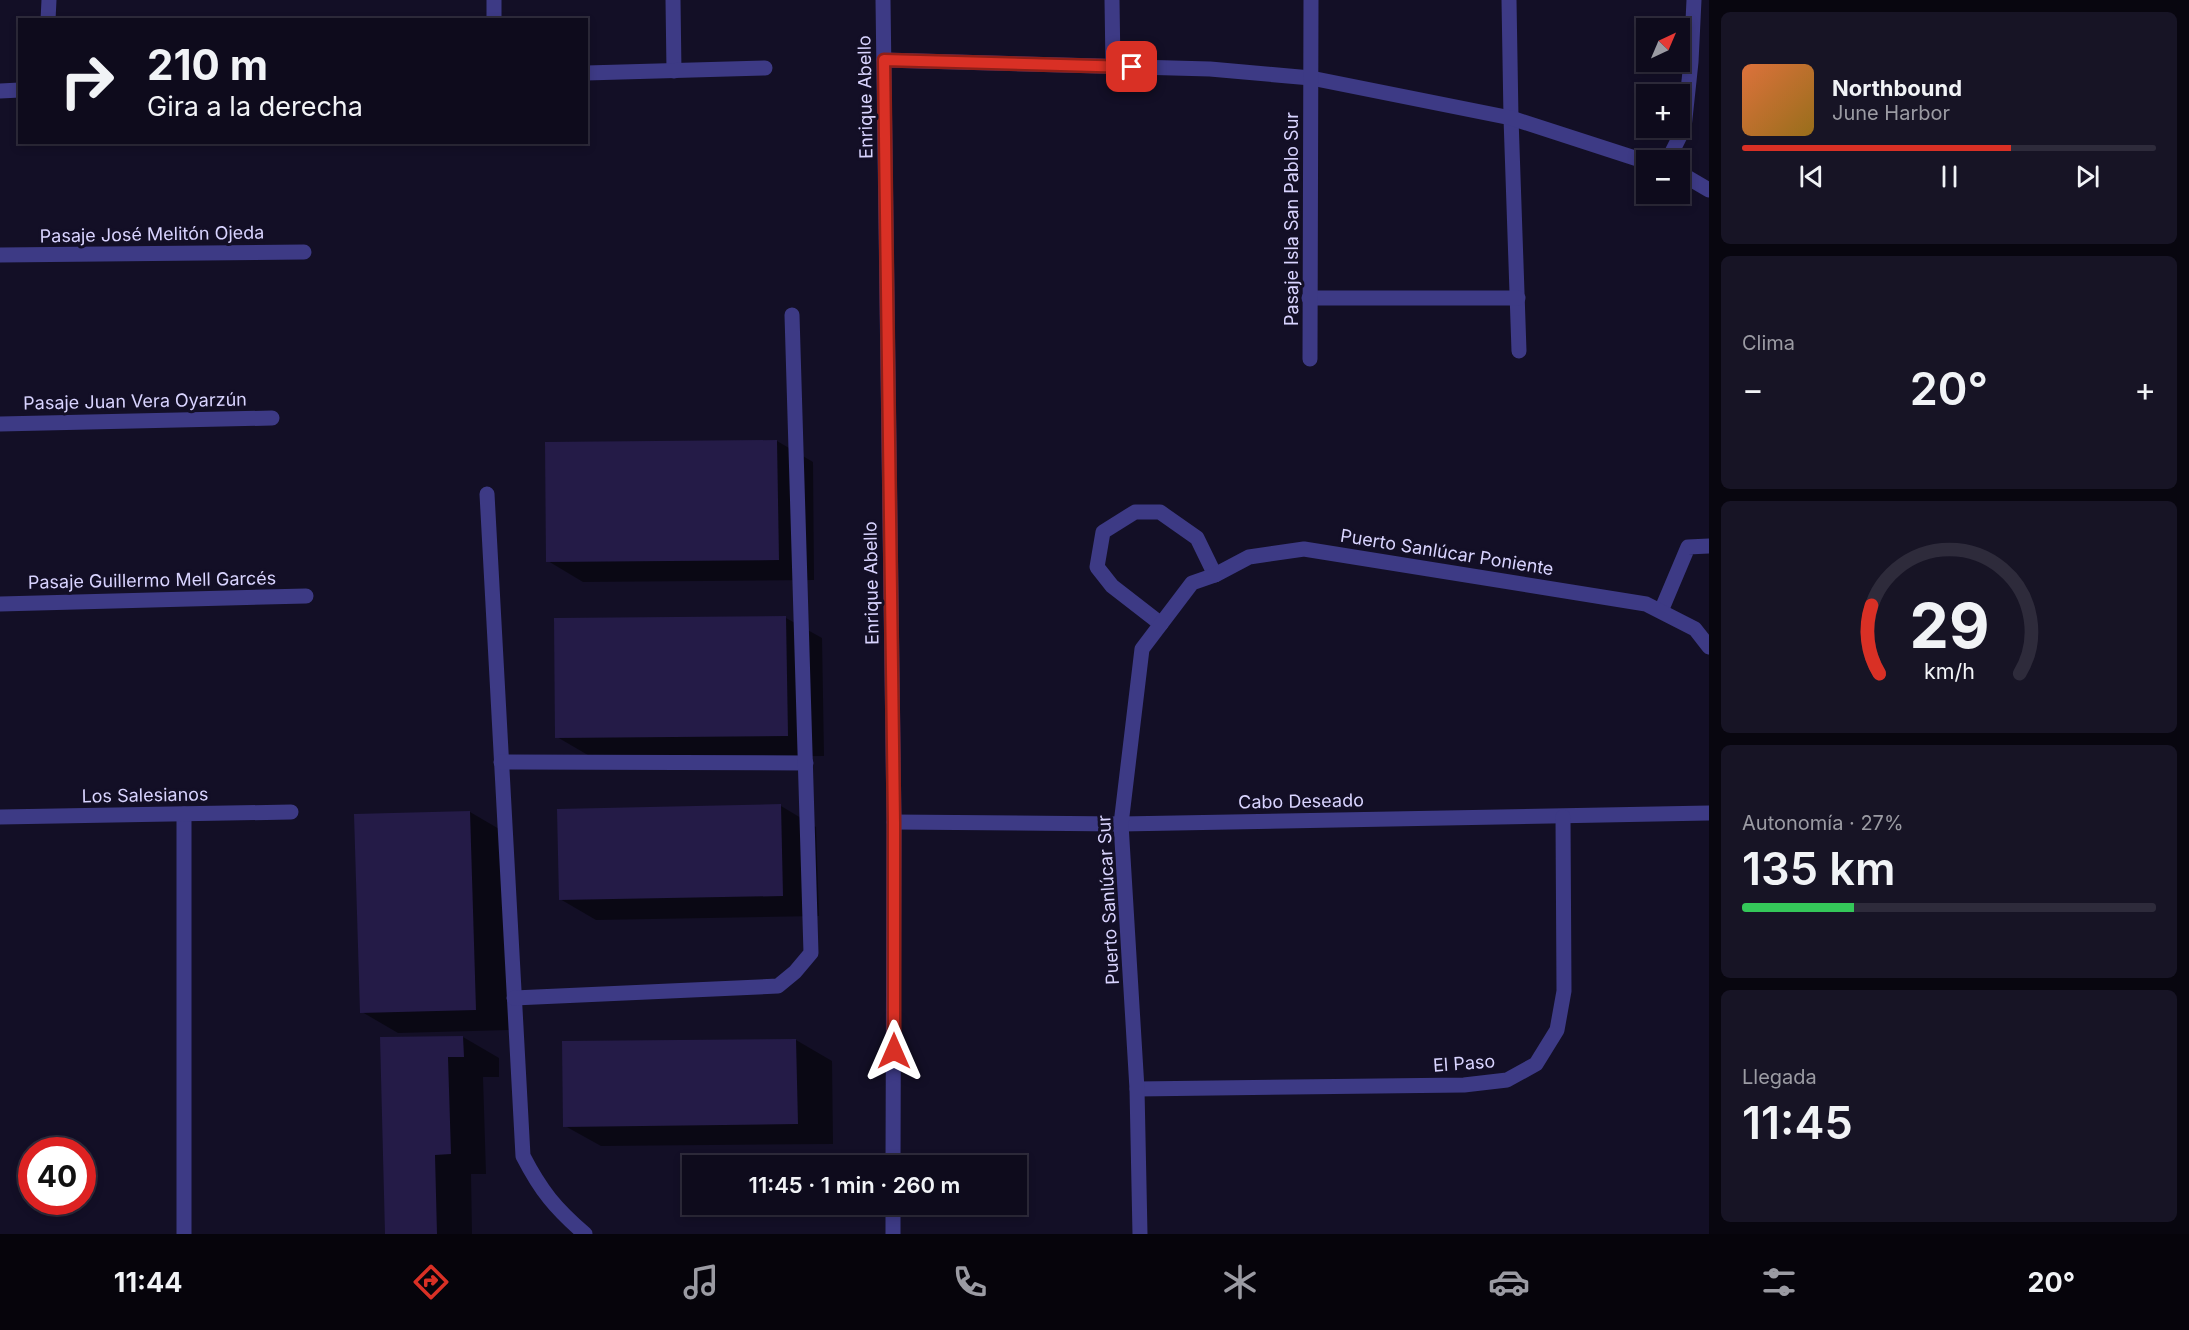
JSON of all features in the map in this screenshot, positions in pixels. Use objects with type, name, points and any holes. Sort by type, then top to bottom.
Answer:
[{"type":"street","points":[[48,18],[49,0]]},
{"type":"street","points":[[494,0],[494,18]]},
{"type":"street","points":[[673,0],[675,71]]},
{"type":"street","name":"Enrique Abello","points":[[883,0],[894,822],[893,1155]]},
{"type":"street","points":[[1112,0],[1113,67]]},
{"type":"street","name":"Pasaje Isla San Pablo Sur","points":[[1310,359],[1311,0]]},
{"type":"street","points":[[1509,0],[1519,351]]},
{"type":"street","points":[[1673,150],[1684,128],[1695,0]]},
{"type":"street","points":[[884,60],[1210,69],[1311,78],[1511,118],[1636,158]]},
{"type":"street","points":[[588,74],[765,68]]},
{"type":"street","points":[[0,91],[18,90]]},
{"type":"street","points":[[1690,179],[1709,190]]},
{"type":"street","name":"Pasaje José Melitón Ojeda","points":[[0,255],[304,252]]},
{"type":"street","points":[[1309,298],[1518,298]]},
{"type":"street","points":[[514,998],[778,986],[795,972],[811,953],[792,315]]},
{"type":"street","name":"Pasaje Juan Vera Oyarzún","points":[[0,424],[272,418]]},
{"type":"street","points":[[487,494],[523,1156],[541,1190],[585,1234]]},
{"type":"street","points":[[1161,624],[1112,586],[1097,567],[1103,532],[1135,512],[1160,512],[1197,538],[1215,575]]},
{"type":"street","points":[[1661,611],[1688,548],[1709,546]]},
{"type":"street","name":"Puerto Sanlúcar Poniente","points":[[1192,583],[1215,575],[1249,557],[1304,549],[1646,604],[1695,629],[1709,647]]},
{"type":"street","name":"Puerto Sanlúcar Sur","points":[[1140,1234],[1137,1089],[1121,824],[1142,649],[1192,583]]},
{"type":"street","name":"Pasaje Guillermo Mell Garcés","points":[[0,604],[306,596]]},
{"type":"street","points":[[501,762],[806,763]]},
{"type":"street","name":"Los Salesianos","points":[[0,817],[291,812]]},
{"type":"street","name":"Cabo Deseado","points":[[894,822],[1121,824],[1709,813]]},
{"type":"street","points":[[184,814],[184,1234]]},
{"type":"street","name":"El Paso","points":[[1137,1089],[1464,1085],[1507,1080],[1536,1064],[1557,1030],[1564,991],[1563,817]]},
{"type":"street","points":[[893,1215],[893,1234]]},
{"type":"building","points":[[777,440],[779,560],[546,562],[545,442]]},
{"type":"building","points":[[786,616],[788,736],[555,738],[554,618]]},
{"type":"building","points":[[781,804],[783,896],[559,900],[557,809]]},
{"type":"building","points":[[470,811],[476,1010],[360,1013],[354,814]]},
{"type":"building","points":[[463,1036],[464,1057],[448,1057],[451,1154],[435,1155],[437,1234],[385,1234],[380,1037]]},
{"type":"building","points":[[796,1039],[798,1124],[563,1127],[562,1041]]},
{"type":"route","points":[[894,1051],[894,822],[884,60],[1132,67]]}]
